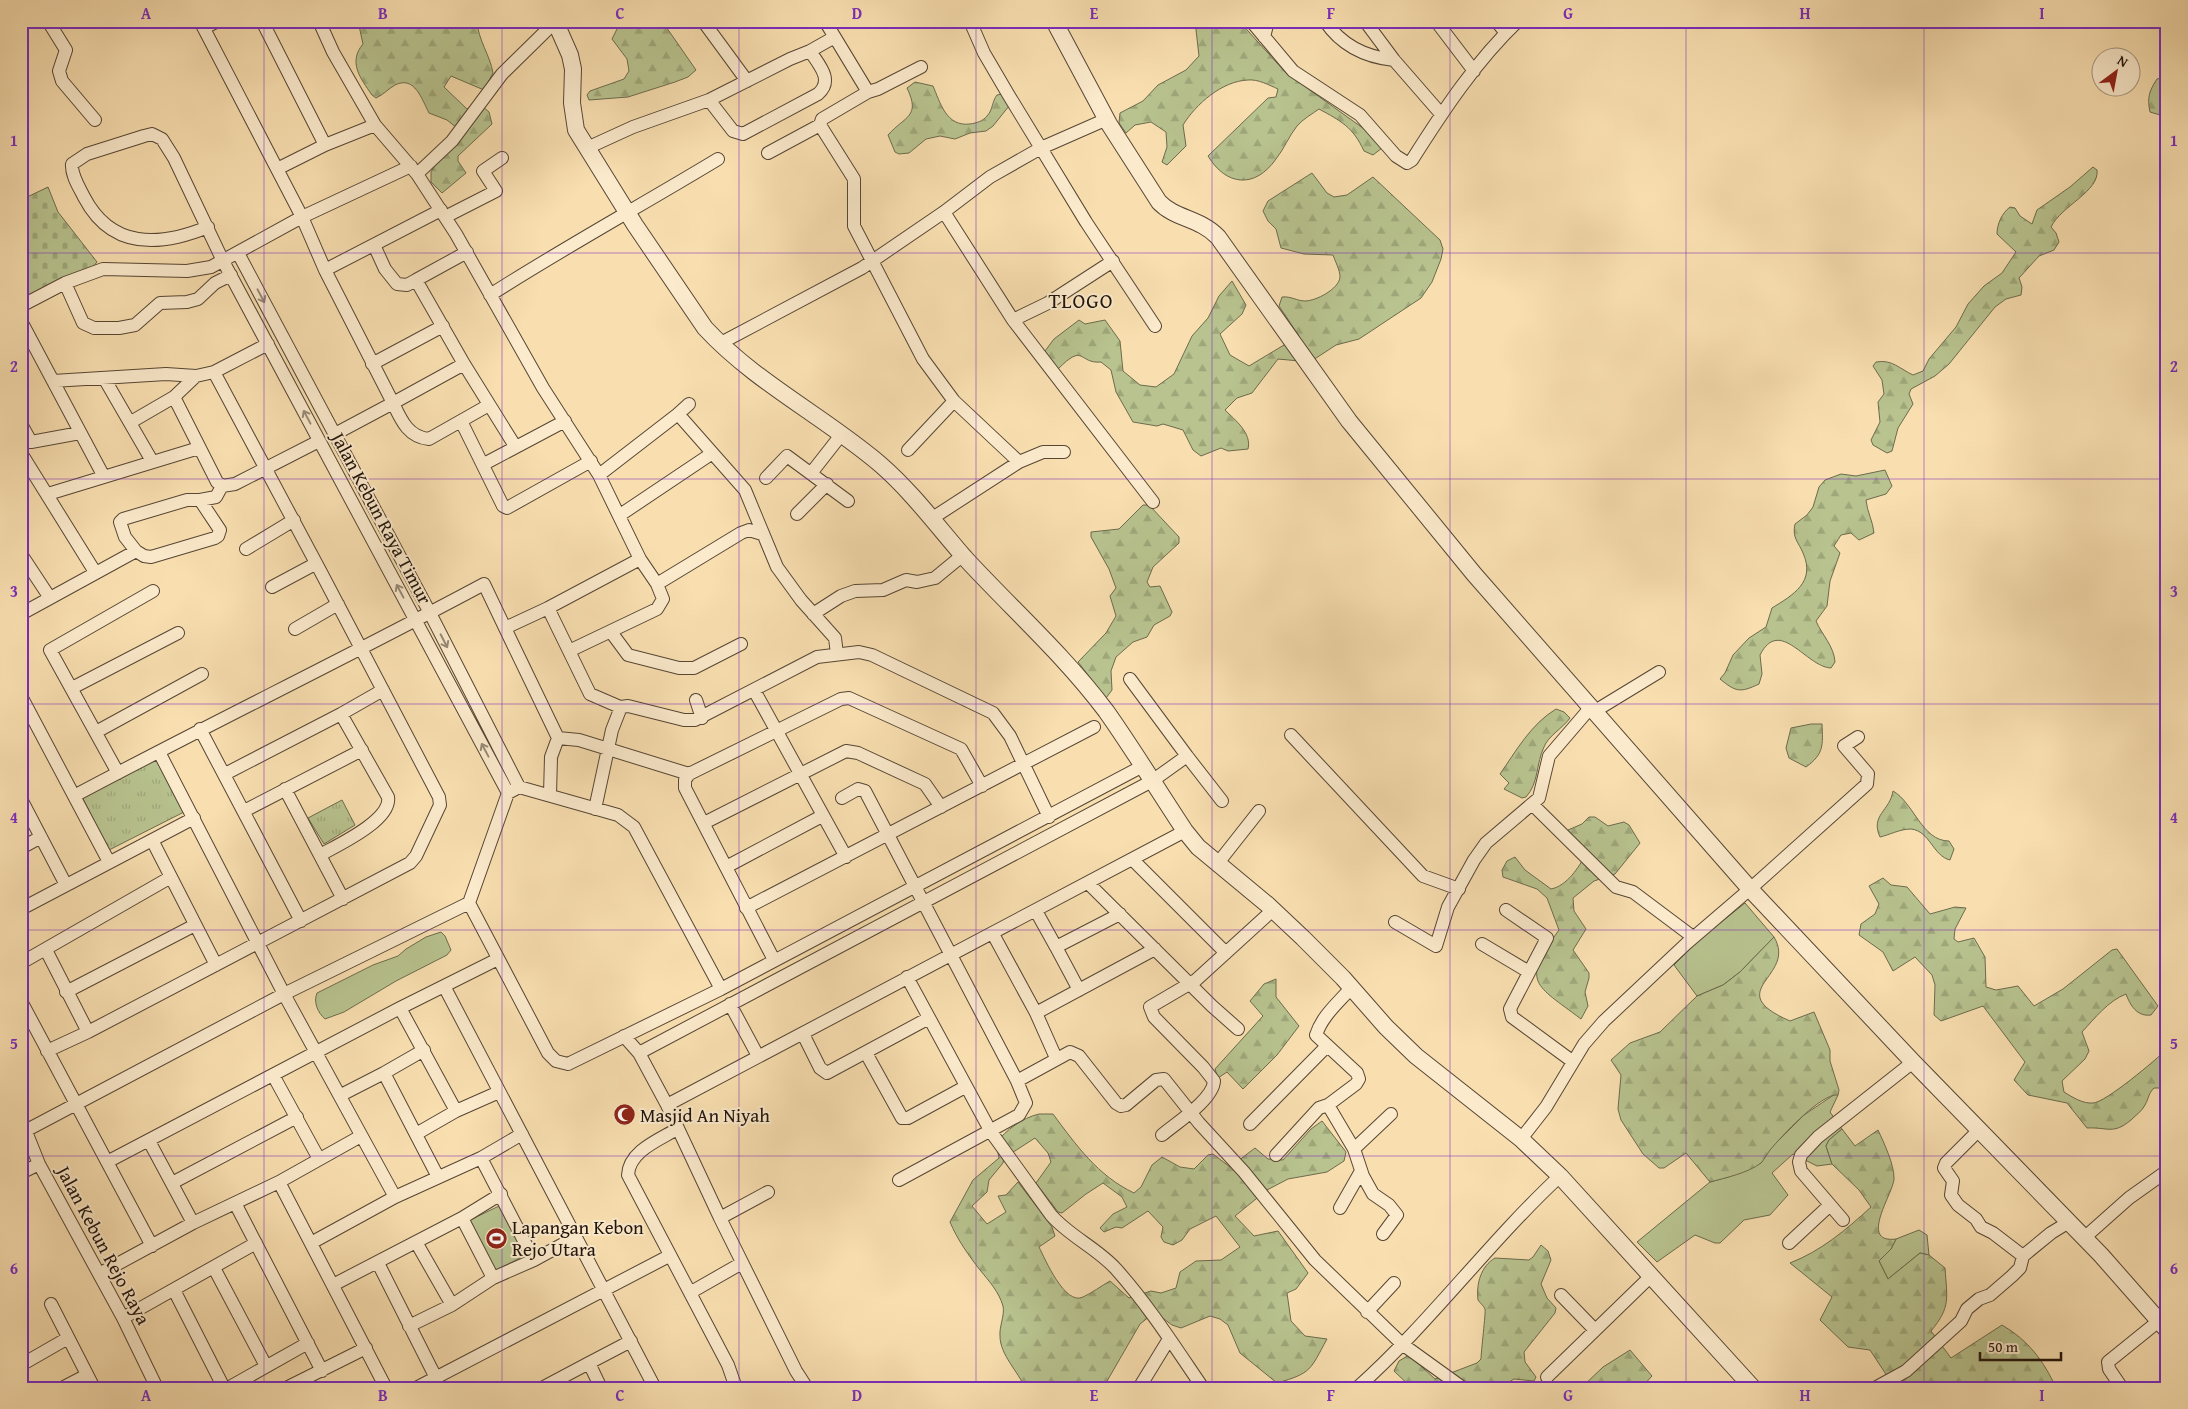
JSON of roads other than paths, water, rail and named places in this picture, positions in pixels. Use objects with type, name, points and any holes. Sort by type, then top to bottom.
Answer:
[{"type":"street","points":[[48,21],[66,50],[59,71],[62,81],[95,120]]},
{"type":"street","points":[[218,21],[202,25],[302,217],[325,270],[372,364],[409,430],[420,438],[434,438],[489,405]]},
{"type":"street","points":[[262,21],[325,145]]},
{"type":"street","points":[[320,21],[333,52],[374,125],[417,170],[467,252],[543,388],[600,475],[640,559],[657,584],[662,599],[661,605],[611,632],[569,651]]},
{"type":"street","points":[[703,21],[747,80]]},
{"type":"street","points":[[825,21],[833,38],[868,92]]},
{"type":"street","points":[[1054,21],[1106,119],[1159,202],[1167,209],[1201,223],[1218,238],[1295,347],[1371,449],[1474,574],[1750,889],[1913,1062],[2069,1222],[2163,1325],[2108,1362],[2109,1369],[2122,1388]]},
{"type":"street","points":[[1251,21],[1293,71],[1360,115],[1404,163],[1412,160],[1441,114],[1474,71],[1518,21]]},
{"type":"street","points":[[1264,37],[1268,21]]},
{"type":"street","points":[[1325,21],[1337,38],[1356,50],[1394,60]]},
{"type":"street","points":[[1365,21],[1394,60],[1441,114]]},
{"type":"street","points":[[1436,21],[1474,71]]},
{"type":"street","points":[[1496,21],[1506,33]]},
{"type":"street","points":[[21,306],[65,283],[103,268],[188,271],[211,267],[302,217],[417,170],[452,141],[502,74],[555,22],[570,55],[573,70],[573,118],[576,130],[628,213],[696,315],[720,344],[761,378],[841,435],[891,474],[963,555],[1056,652],[1105,711],[1141,767],[1198,847],[1274,909],[1416,1056],[1521,1139],[1560,1176],[1753,1388]]},
{"type":"street","points":[[971,22],[984,53],[1041,148],[1156,326]]},
{"type":"street","points":[[587,148],[632,127],[709,100],[833,38]]},
{"type":"street","points":[[709,100],[733,131],[743,134],[756,129],[823,90],[826,77],[810,51]]},
{"type":"street","points":[[768,153],[820,125],[822,119],[868,92],[878,89],[921,67]]},
{"type":"street","points":[[720,344],[873,260],[944,212],[990,177],[1041,148],[1106,119]]},
{"type":"street","points":[[277,169],[325,145],[374,125]]},
{"type":"street","points":[[820,125],[854,179],[854,226],[873,260],[911,339],[934,376],[954,401],[1019,462]]},
{"type":"street","name":"Jalan Kebun Raya Timur","points":[[208,227],[172,240],[129,238],[116,233],[97,217],[87,202],[76,182],[72,164],[87,154],[152,134],[159,136],[174,158],[208,227],[223,261],[416,621],[514,790]]},
{"type":"street","points":[[325,270],[374,245],[496,191],[483,171],[502,158]]},
{"type":"street","points":[[490,295],[576,241],[718,160]]},
{"type":"street","points":[[944,212],[1014,320],[1153,502]]},
{"type":"street","points":[[374,245],[385,269],[397,284],[407,285],[467,252]]},
{"type":"street","name":"Jalan Kebun Raya Timur","points":[[238,253],[430,614],[514,790]]},
{"type":"street","points":[[1014,320],[1048,303],[1113,262]]},
{"type":"street","points":[[65,283],[83,323],[94,328],[119,328],[135,325],[157,304],[187,302],[198,299],[215,283],[231,275]]},
{"type":"street","points":[[416,280],[464,364],[515,446]]},
{"type":"street","points":[[21,321],[103,475]]},
{"type":"street","points":[[372,364],[443,326]]},
{"type":"street","points":[[21,347],[29,336]]},
{"type":"street","points":[[53,381],[166,374],[196,376],[214,372],[268,344]]},
{"type":"street","points":[[335,434],[464,364]]},
{"type":"street","points":[[48,1051],[259,944],[413,861],[440,805],[439,797],[383,690],[363,647],[316,564],[214,372]]},
{"type":"street","points":[[131,422],[174,397],[196,376]]},
{"type":"street","points":[[104,378],[152,461]]},
{"type":"street","points":[[174,397],[217,482],[222,486],[235,484],[319,441]]},
{"type":"street","points":[[908,450],[954,401]]},
{"type":"street","points":[[600,475],[689,404]]},
{"type":"street","points":[[678,414],[711,454],[746,490],[777,568],[834,638],[837,654]]},
{"type":"street","points":[[461,421],[484,464],[503,506],[507,508],[591,461]]},
{"type":"street","points":[[484,464],[565,421]]},
{"type":"street","points":[[21,424],[26,445],[80,433]]},
{"type":"street","points":[[812,472],[841,435]]},
{"type":"street","points":[[48,494],[103,475],[199,448]]},
{"type":"street","points":[[931,519],[1019,462],[1043,452],[1064,452]]},
{"type":"street","points":[[21,453],[95,572]]},
{"type":"street","points":[[620,515],[711,454]]},
{"type":"street","points":[[766,478],[787,456],[812,472],[848,501]]},
{"type":"street","points":[[797,514],[826,484]]},
{"type":"street","points":[[200,500],[220,530],[218,536],[151,557],[144,556],[136,551],[126,537],[120,522],[123,519],[187,500],[216,497],[222,486]]},
{"type":"street","points":[[246,549],[294,520]]},
{"type":"street","points":[[657,584],[741,533],[749,530],[762,534]]},
{"type":"street","points":[[21,614],[136,551]]},
{"type":"street","points":[[21,554],[50,598]]},
{"type":"street","points":[[813,614],[841,596],[855,591],[883,590],[906,580],[917,582],[935,578],[963,555]]},
{"type":"street","points":[[505,628],[548,608],[640,559]]},
{"type":"street","points":[[272,587],[316,564]]},
{"type":"street","points":[[74,796],[159,752],[200,728],[430,614],[484,584],[558,738],[551,757],[550,795]]},
{"type":"street","points":[[118,772],[50,650],[153,592]]},
{"type":"street","points":[[295,629],[338,604]]},
{"type":"street","points":[[548,608],[590,694],[620,708],[628,706],[689,720],[702,718],[817,657],[859,652],[872,654],[993,713],[1004,725],[1025,764],[1049,817]]},
{"type":"street","points":[[611,632],[628,655],[648,662],[679,668],[694,668],[741,644]]},
{"type":"street","points":[[72,688],[178,634]]},
{"type":"street","points":[[1395,922],[1436,946],[1444,916],[1474,860],[1486,843],[1533,806],[1542,795],[1549,756],[1593,709],[1659,672]]},
{"type":"street","points":[[96,732],[202,674]]},
{"type":"street","points":[[1130,679],[1222,801]]},
{"type":"street","points":[[224,774],[341,714],[383,690]]},
{"type":"street","points":[[754,690],[846,857]]},
{"type":"street","points":[[21,696],[108,862]]},
{"type":"street","points":[[774,960],[685,788],[685,780],[689,774],[841,699],[853,698],[961,749],[982,786]]},
{"type":"street","points":[[696,700],[702,718]]},
{"type":"street","points":[[595,809],[612,730],[620,708]]},
{"type":"street","points":[[320,856],[379,819],[388,805],[388,797],[341,714]]},
{"type":"street","points":[[746,908],[1094,727]]},
{"type":"street","points":[[200,728],[301,921]]},
{"type":"street","points":[[1291,734],[1423,876],[1459,889]]},
{"type":"street","points":[[1521,1139],[1546,1107],[1572,1062],[1604,1021],[1693,937],[1750,889],[1867,784],[1868,774],[1844,746],[1858,737]]},
{"type":"street","points":[[558,738],[578,740],[689,774]]},
{"type":"street","points":[[244,811],[362,750]]},
{"type":"street","points":[[704,823],[838,754],[850,751],[928,786],[940,807]]},
{"type":"street","points":[[159,752],[284,994],[341,1095],[361,1136],[395,1197]]},
{"type":"street","points":[[639,1053],[1152,781],[1187,756]]},
{"type":"street","points":[[469,903],[548,1052],[556,1061],[564,1064],[571,1063],[721,989],[1141,767]]},
{"type":"street","points":[[285,789],[343,899]]},
{"type":"street","points":[[842,798],[858,789],[865,791],[889,834],[922,904],[951,954],[1017,1081],[1026,1103],[1025,1108],[1019,1115],[899,1180]]},
{"type":"street","points":[[24,1124],[77,1103],[284,994],[469,903],[514,790],[550,795],[618,815],[634,827],[721,989]]},
{"type":"street","points":[[21,799],[66,885]]},
{"type":"street","points":[[1533,806],[1616,887],[1633,892],[1693,937]]},
{"type":"street","points":[[1218,863],[1259,811]]},
{"type":"street","points":[[726,867],[822,816]]},
{"type":"street","points":[[21,909],[194,818]]},
{"type":"street","points":[[667,1105],[803,1034],[906,977],[994,934],[1185,831]]},
{"type":"street","points":[[21,848],[41,837]]},
{"type":"street","points":[[152,840],[216,965]]},
{"type":"street","points":[[1133,860],[1226,953]]},
{"type":"street","points":[[21,963],[171,877]]},
{"type":"street","points":[[1088,883],[1238,1029]]},
{"type":"street","points":[[1162,1135],[1192,1112],[1213,1087],[1212,1077],[1154,1017],[1149,1009],[1151,1005],[1189,983],[1226,953],[1274,909]]},
{"type":"street","points":[[1506,910],[1547,938],[1512,1003],[1510,1012],[1512,1017],[1572,1062]]},
{"type":"street","points":[[1036,911],[1079,990]]},
{"type":"street","points":[[1056,947],[1120,914]]},
{"type":"street","points":[[66,992],[195,925]]},
{"type":"street","points":[[994,934],[1036,1012],[1056,1058]]},
{"type":"street","points":[[1482,944],[1529,972]]},
{"type":"street","points":[[1036,1012],[1155,949]]},
{"type":"street","points":[[46,950],[88,1032]]},
{"type":"street","points":[[107,1162],[400,1008],[498,959]]},
{"type":"street","points":[[906,977],[990,1132],[1054,1219],[1102,1255],[1116,1270],[1169,1338],[1201,1387]]},
{"type":"street","points":[[444,986],[576,1237],[606,1290],[655,1388]]},
{"type":"street","points":[[1276,1155],[1319,1108],[1328,1105],[1359,1079],[1357,1073],[1316,1035],[1319,1026],[1351,988]]},
{"type":"street","points":[[21,1001],[152,1246]]},
{"type":"street","points":[[730,1004],[758,1056]]},
{"type":"street","points":[[400,1008],[456,1111]]},
{"type":"street","points":[[803,1034],[820,1068],[825,1072],[829,1072],[929,1018]]},
{"type":"street","points":[[624,1036],[639,1053],[667,1105],[742,1263],[796,1371],[807,1388]]},
{"type":"street","points":[[1250,1124],[1327,1046]]},
{"type":"street","points":[[341,1095],[424,1050]]},
{"type":"street","points":[[1017,1081],[1068,1052],[1079,1056],[1119,1105],[1126,1105],[1156,1080],[1162,1078],[1250,1178],[1298,1240],[1367,1312],[1402,1344],[1463,1388]]},
{"type":"street","points":[[866,1053],[903,1119],[965,1087]]},
{"type":"street","points":[[1843,1220],[1801,1170],[1799,1162],[1801,1155],[1818,1137],[1913,1062]]},
{"type":"street","points":[[384,1073],[438,1177]]},
{"type":"street","points":[[273,1075],[319,1159]]},
{"type":"street","points":[[416,1134],[456,1111],[499,1092]]},
{"type":"street","points":[[1328,1105],[1354,1149],[1361,1171],[1373,1194],[1389,1205],[1397,1215],[1383,1234]]},
{"type":"street","points":[[1354,1149],[1392,1114]]},
{"type":"street","points":[[172,1183],[297,1117]]},
{"type":"street","name":"Jalan Kebun Rejo Raya","points":[[24,1124],[39,1164],[123,1318],[157,1388]]},
{"type":"street","points":[[677,1129],[639,1152],[632,1160],[628,1169],[630,1180],[728,1365],[736,1388]]},
{"type":"street","points":[[1979,1130],[1946,1163],[1944,1168],[1953,1181],[1951,1195],[1958,1205],[1976,1219],[1981,1227],[1993,1232],[2023,1256]]},
{"type":"street","points":[[311,1243],[395,1197],[481,1158],[522,1134]]},
{"type":"street","points":[[99,1274],[193,1223],[279,1182],[361,1136]]},
{"type":"street","points":[[149,1141],[193,1223]]},
{"type":"street","points":[[481,1158],[534,1260]]},
{"type":"street","points":[[21,1172],[39,1164]]},
{"type":"street","points":[[1340,1208],[1361,1171]]},
{"type":"street","points":[[2084,1238],[2129,1198],[2167,1171]]},
{"type":"street","points":[[1356,1388],[1402,1344],[1535,1199],[1560,1176]]},
{"type":"street","points":[[279,1182],[386,1388]]},
{"type":"street","points":[[720,1218],[768,1192]]},
{"type":"street","points":[[333,1285],[462,1218],[501,1194]]},
{"type":"street","points":[[235,1203],[322,1371]]},
{"type":"street","points":[[1788,1243],[1830,1205]]},
{"type":"street","points":[[462,1218],[493,1278]]},
{"type":"street","points":[[1875,1388],[1906,1370],[1961,1321],[1967,1309],[1980,1299],[1990,1295],[2012,1276],[2020,1268],[2023,1256],[2051,1233],[2069,1222]]},
{"type":"street","points":[[409,1326],[452,1305],[493,1278],[534,1260],[576,1237]]},
{"type":"street","points":[[416,1242],[452,1305]]},
{"type":"street","points":[[123,1318],[256,1243]]},
{"type":"street","points":[[416,1388],[435,1376],[606,1290],[669,1256]]},
{"type":"street","points":[[378,1263],[435,1376]]},
{"type":"street","points":[[693,1291],[742,1263]]},
{"type":"street","points":[[214,1268],[266,1366]]},
{"type":"street","points":[[1547,1377],[1651,1276]]},
{"type":"street","points":[[1367,1312],[1394,1283]]},
{"type":"street","points":[[174,1290],[226,1388],[308,1344]]},
{"type":"street","points":[[1561,1295],[1595,1330]]},
{"type":"street","points":[[51,1304],[94,1388]]},
{"type":"street","points":[[21,1365],[68,1338]]},
{"type":"street","points":[[1139,1388],[1169,1338]]},
{"type":"street","points":[[542,1388],[631,1341]]},
{"type":"street","points":[[286,1388],[366,1348]]},
{"type":"street","points":[[589,1363],[601,1388]]},
{"type":"street","points":[[62,1388],[87,1375]]},
{"type":"place","name":"Masjid An Niyah","points":[[624,1115]]},
{"type":"place","name":"Lapangan Kebon Rejo Utara","points":[[496,1238]]},
{"type":"district","name":"TLOGO","points":[[1081,301]]}]
